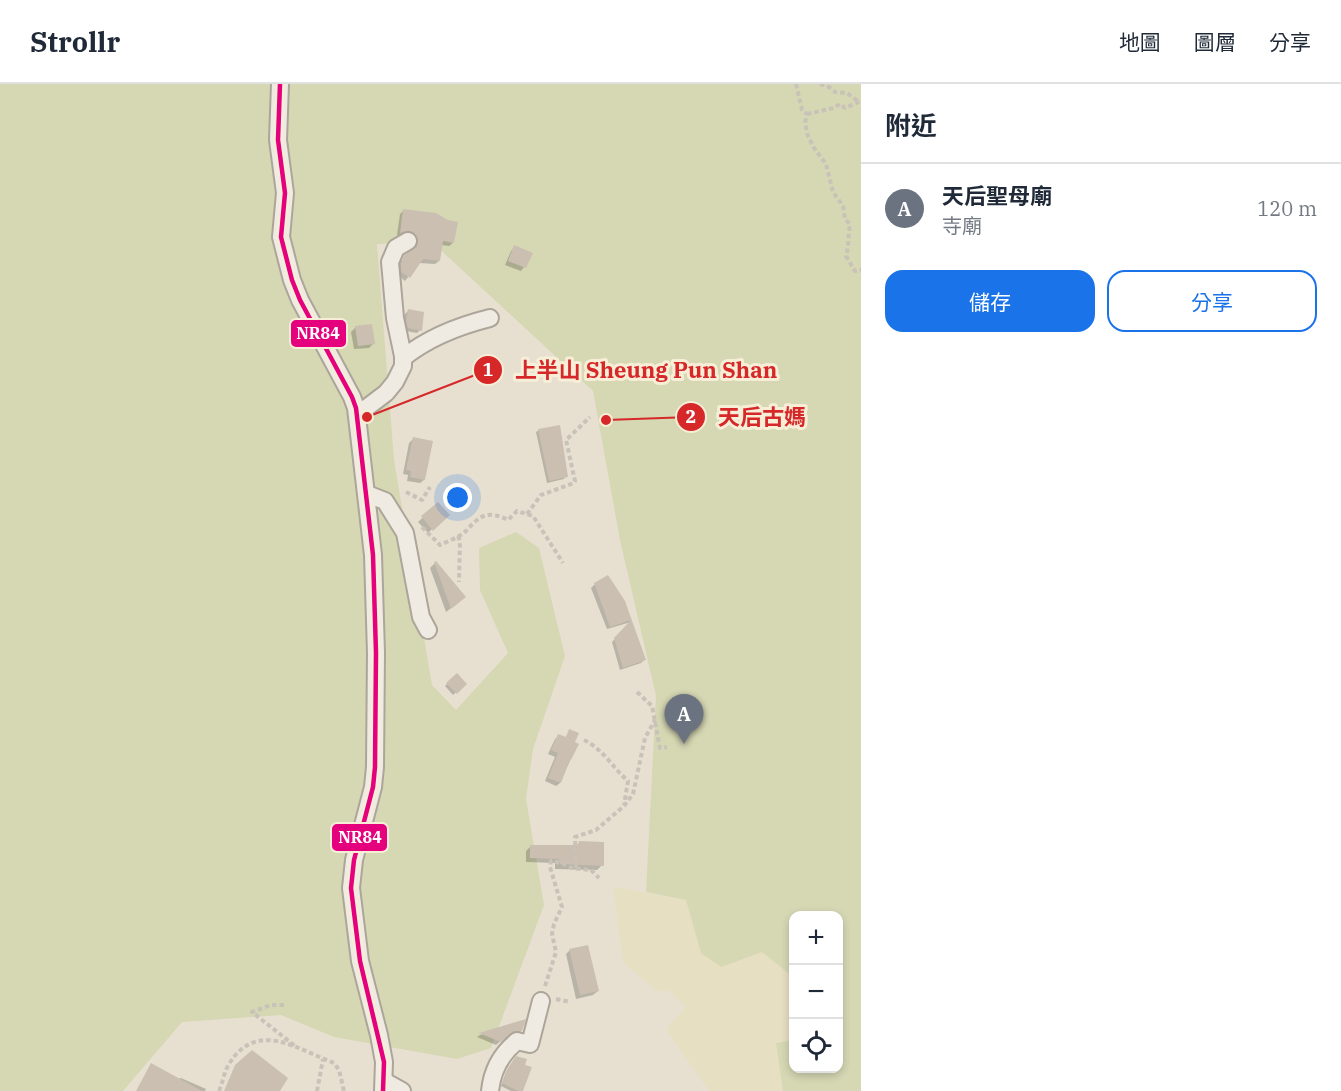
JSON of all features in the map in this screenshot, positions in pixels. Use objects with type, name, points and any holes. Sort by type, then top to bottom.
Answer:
[{"type":"street","points":[[280,84],[278,140],[285,193],[281,237],[292,280],[300,300],[352,397],[357,415],[367,494],[373,555],[376,653],[375,767],[373,787],[354,860],[351,888],[360,961],[380,1035],[384,1062],[383,1086],[402,1091]]},
{"type":"street","points":[[357,415],[386,393],[402,371],[403,358],[395,318],[390,262],[396,248],[408,241]]},
{"type":"street","points":[[403,358],[432,338],[467,324],[490,318]]},
{"type":"street","points":[[367,494],[385,501],[405,533],[421,617],[428,630]]},
{"type":"street","points":[[490,1091],[495,1070],[508,1050],[517,1041],[530,1044],[541,1001]]},
{"type":"path","points":[[796,84],[802,110],[807,114]]},
{"type":"path","points":[[820,84],[835,92],[853,95],[855,100],[860,101]]},
{"type":"path","points":[[807,114],[834,108],[840,104],[845,108],[860,101]]},
{"type":"path","points":[[807,114],[805,123],[808,136],[826,164],[833,192],[843,206],[845,219],[850,224],[847,239],[849,248],[846,255],[855,271],[861,270]]},
{"type":"path","points":[[528,514],[541,495],[574,483],[566,440],[590,417]]},
{"type":"path","points":[[406,492],[422,500],[430,487]]},
{"type":"path","points":[[417,521],[440,545],[465,532],[471,523],[482,517],[496,514],[508,520],[517,511],[528,514],[533,516],[562,563]]},
{"type":"path","points":[[458,536],[460,541],[459,582]]},
{"type":"path","points":[[638,692],[652,706],[660,748],[667,747]]},
{"type":"path","points":[[576,868],[575,837],[596,830],[624,806],[633,794],[645,738],[655,720]]},
{"type":"path","points":[[584,740],[600,750],[628,782],[624,806]]},
{"type":"path","points":[[541,1001],[556,952],[552,934],[554,924],[562,907],[550,867],[551,861],[591,870],[599,878]]},
{"type":"path","points":[[284,1005],[271,1005],[252,1012],[298,1048]]},
{"type":"path","points":[[219,1091],[229,1064],[243,1047],[249,1043],[266,1039],[298,1048],[337,1066],[344,1091]]},
{"type":"path","points":[[317,1091],[323,1059]]},
{"type":"shaded area","points":[[613,887],[686,900],[701,953],[763,952],[789,974],[789,1041],[776,1043],[783,1091],[709,1091],[666,1029],[686,1007],[670,991],[656,991],[623,962]]},
{"type":"green space","points":[[0,84],[861,84],[861,1091],[783,1091],[776,1043],[789,1041],[789,1073],[843,1073],[843,911],[789,911],[789,974],[762,952],[721,967],[701,953],[686,900],[646,892],[656,696],[620,540],[593,391],[432,242],[377,244],[394,460],[432,685],[456,710],[508,653],[480,590],[479,548],[516,532],[539,548],[565,656],[533,749],[526,799],[544,905],[491,1048],[457,1059],[334,1037],[281,1015],[182,1022],[123,1091],[0,1091]]},
{"type":"building","points":[[403,209],[436,213],[448,220],[458,222],[454,243],[443,241],[440,261],[423,259],[410,278],[401,272],[401,264],[404,255],[417,247],[418,240],[413,232],[400,233]]},
{"type":"building","points":[[514,245],[533,253],[526,268],[508,261]]},
{"type":"building","points":[[408,309],[424,312],[422,331],[408,328],[406,321]]},
{"type":"building","points":[[372,324],[375,344],[358,346],[355,326]]},
{"type":"building","points":[[560,425],[568,477],[549,481],[538,429]]},
{"type":"building","points":[[413,437],[433,441],[425,480],[410,477],[411,471],[406,470]]},
{"type":"building","points":[[438,502],[450,515],[433,531],[421,516]]},
{"type":"building","points":[[436,561],[466,597],[451,609],[434,562]]},
{"type":"building","points":[[608,575],[625,601],[646,660],[623,668],[614,638],[631,620],[610,627],[594,583]]},
{"type":"building","points":[[457,673],[467,684],[457,694],[446,683]]},
{"type":"building","points":[[569,729],[579,733],[575,742],[579,744],[570,759],[561,783],[548,778],[558,753],[551,750],[558,734],[566,737]]},
{"type":"building","points":[[579,841],[604,842],[604,866],[560,864],[559,859],[530,858],[530,845],[578,845]]},
{"type":"building","points":[[588,945],[599,991],[580,995],[569,949]]},
{"type":"building","points":[[526,1019],[522,1031],[514,1031],[501,1042],[479,1033]]},
{"type":"building","points":[[252,1050],[288,1078],[280,1091],[224,1091],[235,1065]]},
{"type":"building","points":[[516,1056],[527,1059],[525,1065],[532,1067],[523,1091],[502,1083]]},
{"type":"building","points":[[151,1063],[202,1091],[136,1091]]},
{"type":"transit line","name":"NR84","points":[[280,84],[278,140],[285,193],[281,237],[292,280],[300,300],[356,408],[373,555],[376,653],[375,767],[373,787],[354,860],[351,888],[360,961],[384,1062],[383,1091]]},
{"type":"place","name":"上半山 Sheung Pun Shan","points":[[367,417]]},
{"type":"place","name":"天后古媽","points":[[606,420]]},
{"type":"place","name":"天后聖母廟","points":[[684,744]]}]
